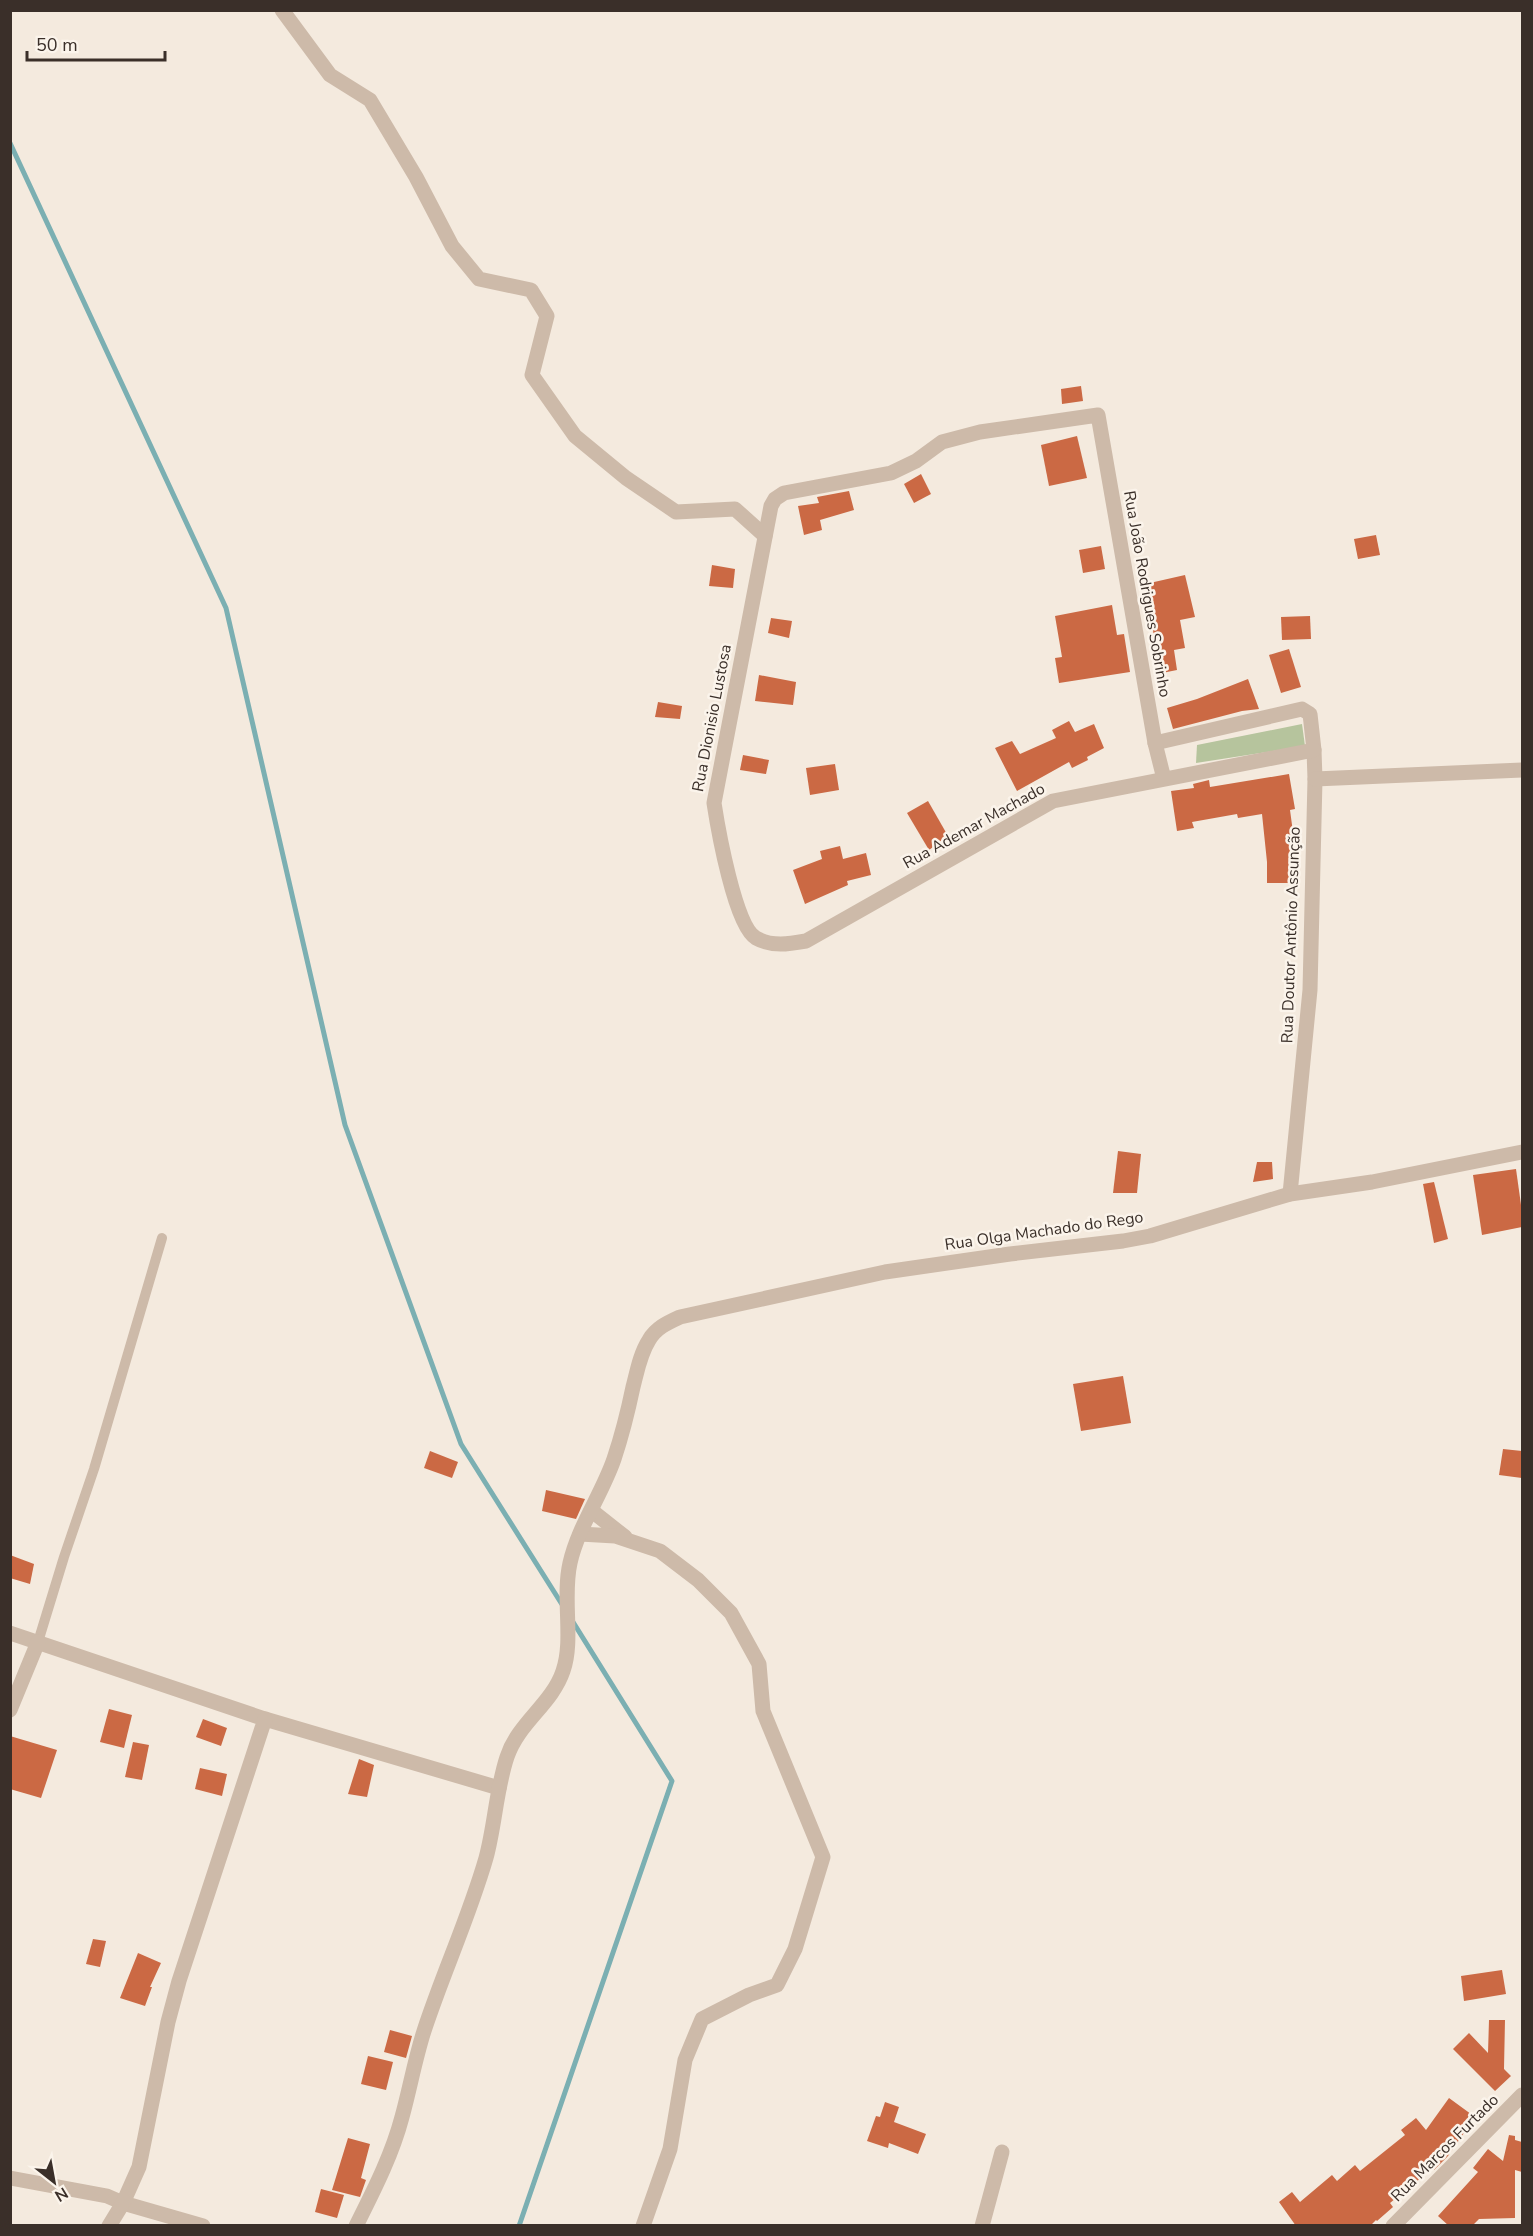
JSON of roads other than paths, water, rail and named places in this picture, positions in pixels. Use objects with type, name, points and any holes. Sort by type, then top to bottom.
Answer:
[{"type":"street","points":[[282,10],[330,75],[370,100],[416,177],[452,246],[479,279],[531,290],[547,316],[532,375],[575,435],[626,478],[676,512],[735,509],[765,536]]},
{"type":"street","name":"Rua João Rodrigues Sobrinho","points":[[788,492],[891,473],[916,461],[942,442],[980,432],[1098,415],[1155,743],[1164,779]]},
{"type":"street","name":"Rua Dionisio Lustosa","points":[[788,492],[780,495],[771,506],[714,803],[719,836],[741,919],[754,937],[770,943],[785,945],[806,941]]},
{"type":"street","name":"Rua Doutor Antônio Assunção","points":[[1155,743],[1302,709],[1310,714],[1315,779],[1310,990],[1290,1194]]},
{"type":"street","name":"Rua Ademar Machado","points":[[806,941],[1053,801],[1314,750]]},
{"type":"street","points":[[1315,779],[1522,770]]},
{"type":"street","name":"Rua Olga Machado do Rego","points":[[356,2226],[381,2177],[399,2127],[424,2030],[486,1859],[494,1826],[499,1788],[514,1741],[554,1690],[563,1674],[567,1659],[566,1589],[570,1562],[617,1449],[640,1360],[648,1341],[657,1330],[680,1317],[885,1272],[1150,1236],[1290,1194],[1372,1182],[1522,1152]]},
{"type":"street","points":[[592,1510],[627,1538],[689,1560],[734,1620],[758,1642],[771,1728],[782,1756]]},
{"type":"street","points":[[580,1534],[615,1536],[660,1551],[698,1580],[731,1612],[759,1664],[763,1711],[823,1857],[795,1949],[777,1985],[749,1995],[702,2019],[685,2060],[670,2149],[643,2226]]},
{"type":"street","points":[[10,1633],[265,1719],[499,1788]]},
{"type":"street","points":[[10,1710],[38,1642]]},
{"type":"street","points":[[109,2226],[123,2203],[139,2167],[168,2022],[179,1981],[265,1719]]},
{"type":"street","name":"Rua Marcos Furtado","points":[[1393,2226],[1522,2095]]},
{"type":"street","points":[[982,2226],[1002,2152]]},
{"type":"street","points":[[10,2178],[107,2196],[123,2203],[203,2226]]},
{"type":"lane","points":[[38,1642],[94,1469],[162,1238]]},
{"type":"waterway","points":[[10,143],[226,608],[345,1125],[461,1444],[563,1606]]},
{"type":"waterway","points":[[519,2226],[672,1781],[573,1622]]}]
